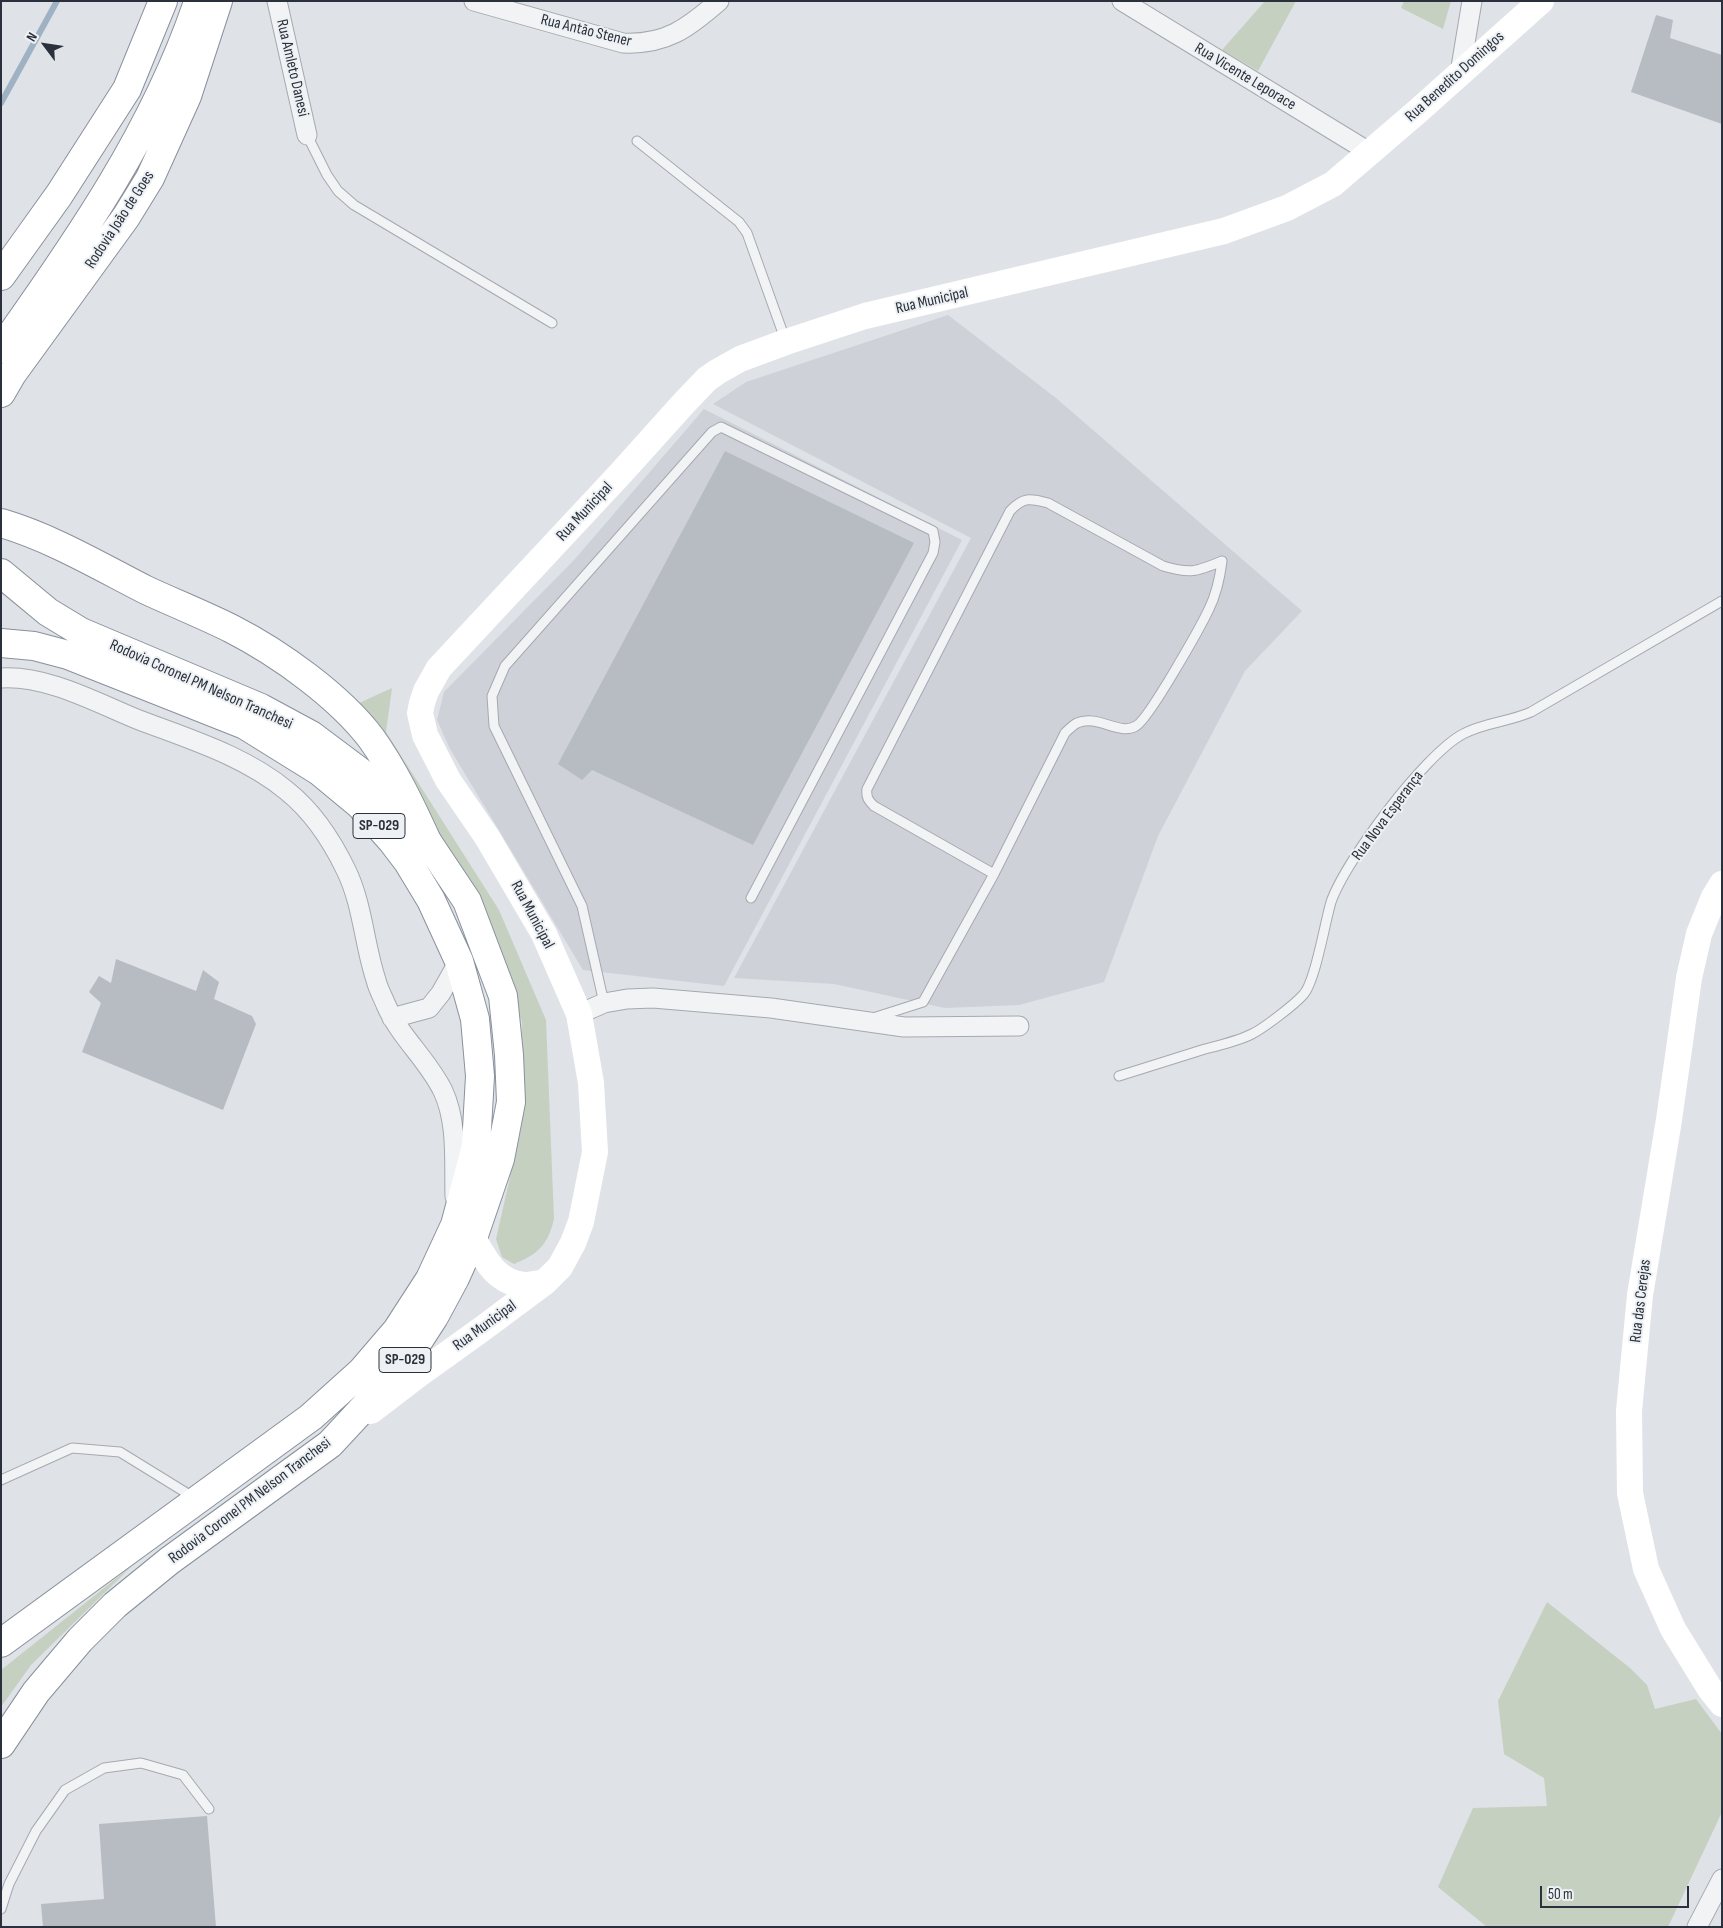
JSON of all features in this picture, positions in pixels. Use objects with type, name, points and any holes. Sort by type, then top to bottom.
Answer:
[{"type":"highway","points":[[1,276],[60,195],[128,89],[163,1]]},
{"type":"highway","name":"Rodovia João de Goes","points":[[1,349],[96,212],[146,124],[186,40],[215,2]]},
{"type":"highway","name":"Rodovia João de Goes","points":[[1,393],[12,374],[126,218],[150,178],[187,96],[215,2]]},
{"type":"highway","points":[[1,523],[43,539],[163,598],[233,629],[269,651],[330,694],[370,737],[384,758],[408,800],[427,841]]},
{"type":"highway","name":"Rodovia Coronel PM Nelson Tranchesi","points":[[1,573],[48,612],[81,632],[260,708],[310,735],[367,778],[427,841],[467,901],[503,996],[509,1055],[511,1102],[500,1159],[464,1231],[397,1330],[361,1372],[311,1417],[1,1643]]},
{"type":"highway","name":"Rodovia Coronel PM Nelson Tranchesi","points":[[1,643],[34,646],[68,655],[245,725],[320,771],[360,806],[392,841],[431,900],[459,961],[475,1019],[480,1076],[476,1146],[464,1231],[455,1278],[410,1354],[382,1388],[330,1444],[169,1561],[115,1605],[80,1640],[36,1692],[1,1744]]},
{"type":"main road","name":"Rua Benedito Domingos","points":[[1368,152],[1418,111],[1541,1]]},
{"type":"main road","name":"Rua Municipal","points":[[330,1444],[418,1374],[545,1282],[560,1267],[573,1243],[583,1214],[595,1152],[591,1083],[579,1014],[544,934],[487,838],[448,780],[425,735],[420,713],[422,703],[426,691],[445,660],[707,379],[740,359],[786,342],[872,315],[1224,231],[1287,208],[1333,184],[1368,152]]},
{"type":"main road","name":"Rua das Cerejas","points":[[1722,884],[1714,897],[1699,934],[1689,978],[1669,1120],[1640,1295],[1629,1411],[1630,1493],[1646,1569],[1673,1629],[1710,1689],[1722,1704]]},
{"type":"main road","name":"Rua Municipal","points":[[464,1231],[490,1268],[508,1280],[526,1285],[545,1282]]},
{"type":"street","name":"Rua Amleto Danesi","points":[[277,1],[307,135]]},
{"type":"street","name":"Rua Antão Stener","points":[[474,1],[623,43],[640,44],[663,39],[686,27],[719,1]]},
{"type":"street","name":"Rua Vicente Leporace","points":[[1122,1],[1368,152]]},
{"type":"street","points":[[1460,73],[1472,1]]},
{"type":"street","points":[[1,678],[29,680],[61,688],[222,753],[257,771],[287,791],[308,812],[327,837],[347,871],[359,906],[376,980],[392,1018],[443,1091],[450,1116],[464,1231]]},
{"type":"street","points":[[392,1018],[429,1008],[441,993],[459,961]]},
{"type":"street","points":[[579,1014],[604,1003],[626,999],[653,998],[771,1008],[904,1027],[1019,1026]]},
{"type":"street","points":[[1697,1927],[1722,1880]]},
{"type":"lane","points":[[307,135],[327,175],[338,191],[354,205],[552,323]]},
{"type":"lane","points":[[637,141],[739,222],[747,233],[786,342]]},
{"type":"lane","points":[[604,1003],[582,906],[494,726],[492,696],[505,666],[712,432],[721,427],[933,531],[936,542],[933,553],[751,898]]},
{"type":"lane","points":[[865,1021],[922,1002],[994,874],[1065,733],[1077,723],[1098,721],[1122,730],[1137,726],[1154,705],[1210,608],[1219,584],[1222,561],[1199,570],[1182,571],[1163,566],[1048,503],[1028,499],[1017,503],[1010,511],[867,788],[866,794],[868,800],[874,806],[994,874]]},
{"type":"lane","name":"Rua Nova Esperança","points":[[1119,1076],[1251,1034],[1304,995],[1311,980],[1332,900],[1338,887],[1377,825],[1433,757],[1448,743],[1464,733],[1488,723],[1519,718],[1531,712],[1722,600]]},
{"type":"lane","points":[[1,1480],[72,1448],[120,1452],[198,1500]]},
{"type":"lane","points":[[1,1909],[9,1884],[36,1831],[65,1790],[104,1768],[141,1763],[183,1775],[209,1809]]},
{"type":"shaded area","points":[[948,315],[1056,398],[1302,611],[1245,671],[1158,836],[1104,982],[1019,1005],[945,1008],[834,984],[734,978],[971,538],[713,404],[746,382]]},
{"type":"shaded area","points":[[704,409],[962,540],[724,986],[583,970],[450,749],[437,720],[444,692],[574,560]]},
{"type":"green space","points":[[1265,1],[1296,1],[1258,71],[1222,50]]},
{"type":"green space","points":[[1404,1],[1451,1],[1443,29],[1401,8]]},
{"type":"green space","points":[[392,688],[386,732],[499,910],[546,1020],[554,1219],[549,1235],[541,1247],[530,1256],[514,1264],[502,1257],[496,1239],[521,1129],[522,1022],[488,919],[426,811],[357,704]]},
{"type":"green space","points":[[133,1565],[31,1665],[1,1707],[1,1670]]},
{"type":"green space","points":[[1547,1602],[1630,1668],[1647,1685],[1655,1709],[1696,1699],[1722,1734],[1722,1812],[1668,1927],[1487,1927],[1438,1887],[1473,1808],[1547,1806],[1544,1778],[1504,1754],[1498,1701]]},
{"type":"building","points":[[1656,15],[1673,20],[1670,38],[1722,55],[1722,124],[1631,92]]},
{"type":"building","points":[[725,451],[914,543],[753,845],[592,770],[582,780],[558,764]]},
{"type":"building","points":[[116,959],[196,991],[203,970],[219,982],[214,999],[252,1016],[256,1024],[223,1110],[82,1052],[101,1003],[89,992],[99,976],[111,983]]},
{"type":"building","points":[[207,1816],[216,1927],[43,1927],[41,1904],[104,1899],[99,1824]]},
{"type":"waterway","points":[[1,103],[57,1]]}]
